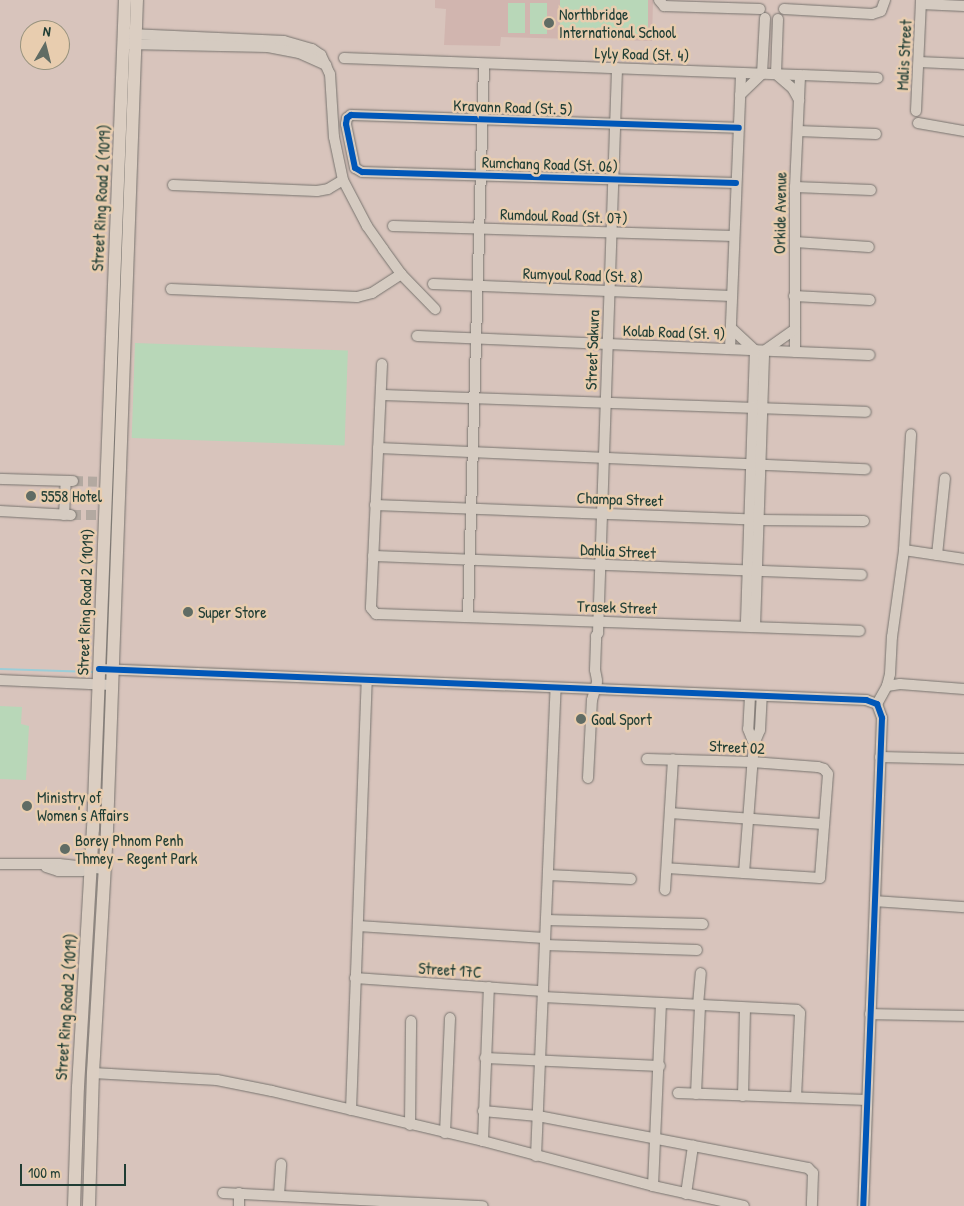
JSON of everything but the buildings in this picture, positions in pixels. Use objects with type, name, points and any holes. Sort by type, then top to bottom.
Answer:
[{"type":"main road","name":"Street Ring Road 2 (1019)","points":[[89,1206],[93,1073],[105,869],[119,483],[129,39],[125,0]]},
{"type":"main road","name":"Street Ring Road 2 (1019)","points":[[74,1206],[78,1088],[91,868],[99,684],[100,516],[129,39],[137,0]]},
{"type":"street","points":[[659,0],[664,6],[763,9]]},
{"type":"street","points":[[799,101],[793,89],[776,74],[778,19],[781,5],[872,14],[881,11],[885,0]]},
{"type":"street","points":[[921,2],[964,6]]},
{"type":"street","name":"Malis Street","points":[[916,111],[921,2]]},
{"type":"street","points":[[763,9],[771,20],[778,19]]},
{"type":"street","points":[[740,95],[762,74],[763,9]]},
{"type":"street","points":[[129,39],[268,47],[299,53],[326,65],[331,83],[334,137],[344,180],[367,226],[401,274],[435,309]]},
{"type":"street","name":"Lyly Road (St. 4)","points":[[344,58],[878,78]]},
{"type":"street","points":[[918,62],[964,64]]},
{"type":"street","points":[[468,617],[484,64]]},
{"type":"street","name":"Street Sakura","points":[[588,778],[592,700],[598,680],[600,636],[598,633],[598,622],[600,514],[617,68]]},
{"type":"street","points":[[730,349],[741,73]]},
{"type":"street","name":"Orkide Avenue","points":[[795,352],[795,187],[800,75]]},
{"type":"street","name":"Kravann Road (St. 5)","points":[[362,172],[355,168],[346,124],[347,118],[351,115],[738,128]]},
{"type":"street","points":[[918,123],[964,131]]},
{"type":"street","points":[[798,131],[876,134]]},
{"type":"street","name":"Rumchang Road (St. 06)","points":[[362,172],[736,183]]},
{"type":"street","points":[[173,185],[317,191],[328,189],[344,180]]},
{"type":"street","points":[[795,187],[872,190]]},
{"type":"street","name":"Rumdoul Road (St. 07)","points":[[393,226],[734,236]]},
{"type":"street","points":[[795,242],[869,247]]},
{"type":"street","points":[[171,288],[357,297],[372,294],[401,274]]},
{"type":"street","name":"Rumyoul Road (St. 8)","points":[[434,284],[732,296]]},
{"type":"street","points":[[794,296],[870,300]]},
{"type":"street","points":[[731,328],[759,350]]},
{"type":"street","points":[[759,350],[795,329]]},
{"type":"street","name":"Kolab Road (St. 9)","points":[[417,336],[870,355]]},
{"type":"street","points":[[751,627],[759,350]]},
{"type":"street","points":[[373,556],[382,364]]},
{"type":"street","points":[[381,395],[866,412]]},
{"type":"street","points":[[877,704],[888,686],[904,550],[910,434]]},
{"type":"street","points":[[378,448],[866,469]]},
{"type":"street","points":[[937,555],[945,478]]},
{"type":"street","points":[[0,479],[70,482],[68,515],[0,511]]},
{"type":"street","points":[[102,482],[119,483]]},
{"type":"street","name":"Champa Street","points":[[375,505],[754,520],[864,522]]},
{"type":"street","points":[[904,550],[964,559]]},
{"type":"street","name":"Dahlia Street","points":[[373,556],[862,575]]},
{"type":"street","name":"Trasek Street","points":[[373,556],[371,608],[376,614],[860,631]]},
{"type":"street","points":[[99,669],[556,688],[598,680],[750,696],[866,700],[877,704]]},
{"type":"street","points":[[0,680],[112,685]]},
{"type":"street","points":[[352,1110],[355,978],[367,680]]},
{"type":"street","points":[[888,686],[900,684],[964,688]]},
{"type":"street","points":[[536,1156],[556,688]]},
{"type":"street","points":[[750,696],[748,729],[754,744]]},
{"type":"street","points":[[744,873],[752,762],[754,744],[760,730],[762,696]]},
{"type":"street","points":[[863,1206],[882,718],[877,704]]},
{"type":"street","points":[[880,757],[964,759]]},
{"type":"street","name":"Street 02","points":[[647,759],[752,762],[824,769],[828,774],[823,824]]},
{"type":"street","points":[[665,890],[673,759]]},
{"type":"street","points":[[666,868],[820,878],[823,824],[670,813]]},
{"type":"street","points":[[0,864],[42,866],[59,864],[105,869]]},
{"type":"street","points":[[548,875],[631,879]]},
{"type":"street","points":[[874,900],[964,906]]},
{"type":"street","points":[[546,920],[704,924]]},
{"type":"street","points":[[358,926],[545,942],[697,950]]},
{"type":"street","points":[[696,1094],[701,973]]},
{"type":"street","name":"Street 17C","points":[[355,978],[489,987],[543,994],[661,1003],[797,1010],[800,1013],[796,1097]]},
{"type":"street","points":[[483,1141],[489,987]]},
{"type":"street","points":[[653,1186],[660,1066],[661,1003]]},
{"type":"street","points":[[743,1096],[745,1008]]},
{"type":"street","points":[[870,1014],[964,1016]]},
{"type":"street","points":[[445,1133],[450,1018]]},
{"type":"street","points":[[410,1124],[411,1021]]},
{"type":"street","points":[[486,1058],[660,1066]]},
{"type":"street","points":[[93,1073],[218,1080],[483,1141],[653,1186],[744,1206]]},
{"type":"street","points":[[678,1093],[867,1100]]},
{"type":"street","points":[[483,1111],[538,1116],[812,1170],[812,1206]]},
{"type":"street","points":[[686,1194],[693,1146]]},
{"type":"street","points":[[279,1195],[281,1164]]},
{"type":"street","points":[[223,1193],[483,1206]]},
{"type":"street","points":[[239,1194],[239,1206]]},
{"type":"shaded area","name":"Northbridge International School","points":[[435,0],[653,0],[652,41],[501,37],[500,46],[444,45],[446,9],[435,8]]},
{"type":"green space","points":[[560,0],[648,0],[648,34],[560,34]]},
{"type":"green space","points":[[508,3],[525,3],[525,33],[508,33]]},
{"type":"green space","points":[[530,3],[547,3],[547,34],[530,34]]},
{"type":"green space","points":[[135,343],[348,350],[345,445],[132,438]]},
{"type":"green space","points":[[0,706],[22,707],[21,724],[29,726],[26,780],[0,779]]},
{"type":"waterway","points":[[0,669],[93,672]]},
{"type":"tunnel","points":[[73,481],[97,482]]},
{"type":"tunnel","points":[[71,515],[96,515]]},
{"type":"cycle path","points":[[736,183],[362,172],[355,168],[346,124],[347,118],[351,115],[739,128]]},
{"type":"cycle path","points":[[99,669],[866,700],[877,704],[882,718],[863,1206]]},
{"type":"place","name":"Northbridge International School","points":[[549,23]]},
{"type":"place","name":"5558 Hotel","points":[[31,496]]},
{"type":"place","name":"Super Store","points":[[188,612]]},
{"type":"place","name":"Goal Sport","points":[[581,719]]},
{"type":"place","name":"Ministry of Women's Affairs","points":[[27,806]]},
{"type":"place","name":"Borey Phnom Penh Thmey - Regent Park","points":[[65,849]]}]
